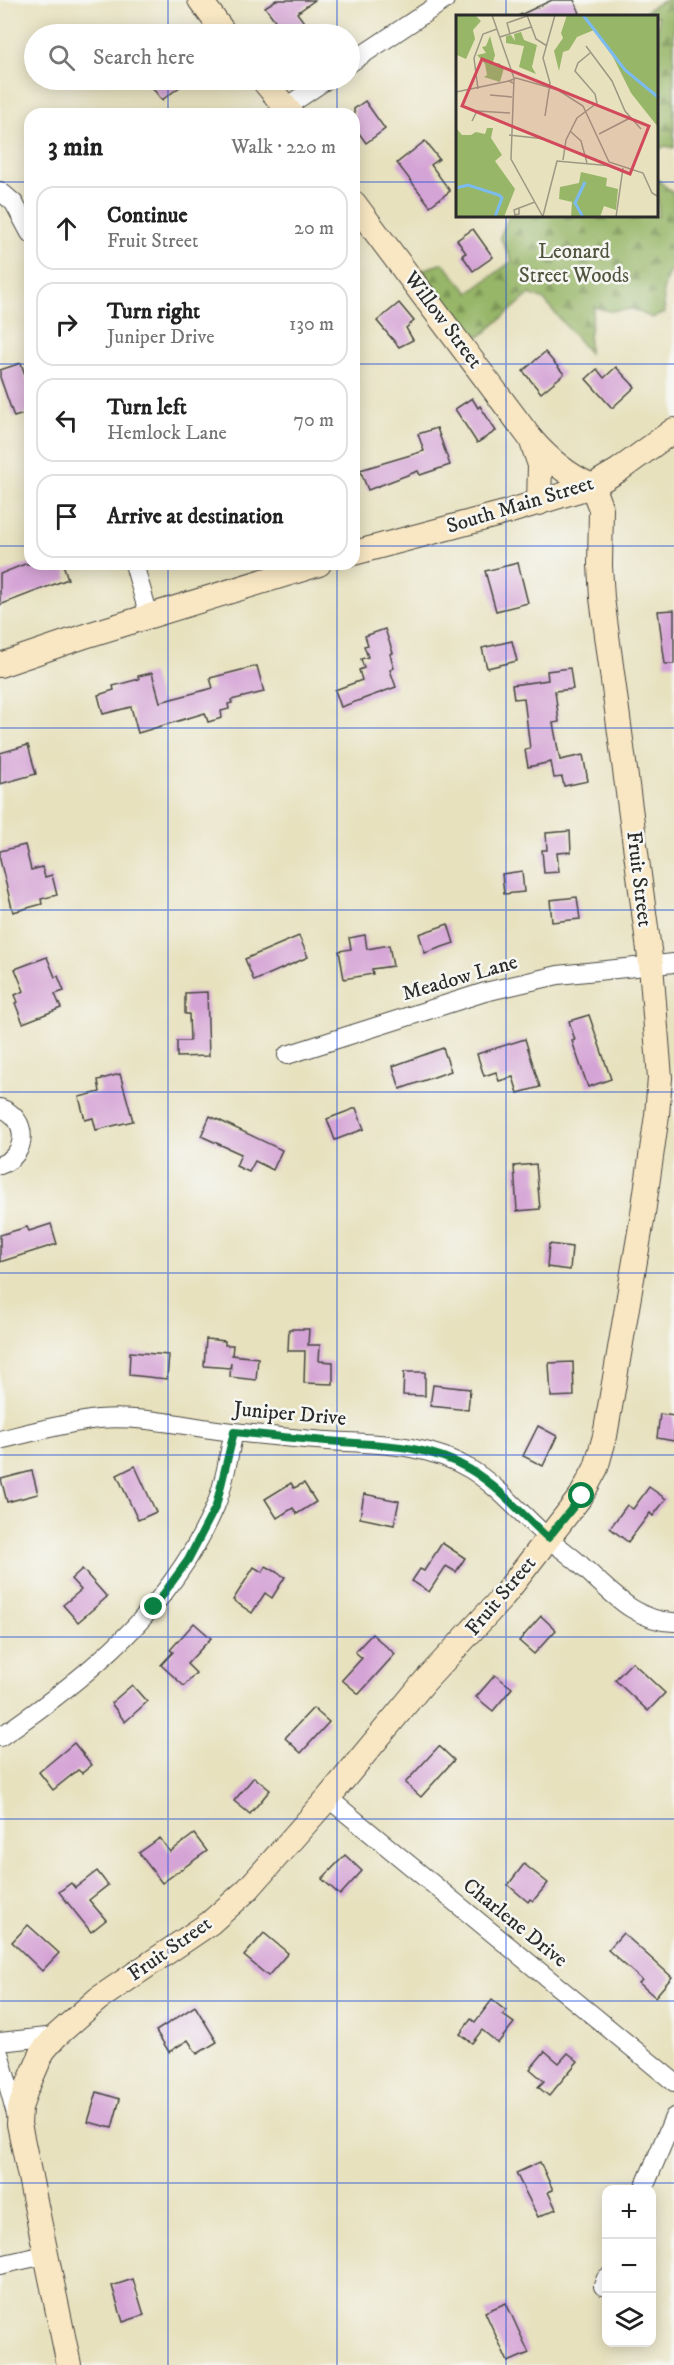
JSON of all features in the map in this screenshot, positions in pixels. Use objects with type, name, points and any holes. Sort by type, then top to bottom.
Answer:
[{"type":"street","points":[[200,0],[218,24]]},
{"type":"street","points":[[360,56],[444,0]]},
{"type":"street","points":[[271,90],[286,108]]},
{"type":"street","points":[[293,108],[314,90]]},
{"type":"street","points":[[0,191],[14,203],[24,222]]},
{"type":"street","name":"Willow Street","points":[[360,210],[531,439]]},
{"type":"street","name":"South Main Street","points":[[360,551],[539,503],[592,486],[619,470],[674,430]]},
{"type":"street","points":[[531,439],[560,469],[592,486]]},
{"type":"street","points":[[531,439],[540,465],[539,503]]},
{"type":"street","name":"Fruit Street","points":[[69,2365],[19,2124],[20,2108],[43,2051],[56,2036],[98,1999],[210,1923],[248,1889],[328,1798],[425,1681],[501,1599],[582,1496],[596,1468],[605,1436],[657,1115],[662,964],[602,598],[601,509],[592,486]]},
{"type":"street","points":[[136,570],[149,616]]},
{"type":"street","points":[[0,665],[299,570]]},
{"type":"street","name":"Meadow Lane","points":[[287,1055],[485,992],[558,975],[662,964]]},
{"type":"street","points":[[0,1108],[16,1118],[23,1135],[18,1152],[10,1161],[0,1165]]},
{"type":"street","name":"Juniper Drive","points":[[0,1440],[37,1430],[98,1419],[126,1419],[234,1432],[382,1444],[442,1456],[470,1469],[583,1566],[609,1592],[639,1612],[664,1622],[674,1622]]},
{"type":"street","points":[[0,1737],[114,1650],[154,1607],[188,1560],[216,1506],[234,1432]]},
{"type":"street","name":"Charlene Drive","points":[[328,1798],[674,2082]]},
{"type":"street","points":[[0,2042],[56,2036]]},
{"type":"street","points":[[0,2056],[19,2124]]},
{"type":"street","points":[[645,2185],[674,2117]]},
{"type":"street","points":[[0,2265],[45,2255]]},
{"type":"green space","points":[[666,0],[674,0],[674,148],[665,146],[659,149],[659,15],[640,15]]},
{"type":"green space","name":"Leonard Street Woods","points":[[659,181],[674,194],[674,264],[663,291],[665,313],[652,318],[633,309],[609,311],[594,307],[589,353],[544,300],[530,294],[481,336],[471,335],[422,270],[443,263],[469,293],[512,261],[500,237],[508,218],[659,218]]},
{"type":"building","points":[[276,0],[315,0],[297,13],[305,24],[278,24],[265,7]]},
{"type":"building","points":[[552,0],[574,0],[580,13],[575,15],[520,15]]},
{"type":"building","points":[[154,90],[176,90],[162,100]]},
{"type":"building","points":[[365,101],[385,129],[366,143],[360,134],[360,108],[355,108]]},
{"type":"building","points":[[425,141],[439,159],[431,165],[450,191],[430,206],[397,163]]},
{"type":"building","points":[[473,229],[493,257],[473,271],[462,255],[466,253],[457,240]]},
{"type":"building","points":[[399,303],[414,321],[406,328],[413,340],[399,347],[377,321]]},
{"type":"building","points":[[545,352],[564,374],[541,393],[523,371]]},
{"type":"building","points":[[21,363],[24,372],[24,414],[14,417],[0,377],[0,370]]},
{"type":"building","points":[[616,367],[635,387],[612,408],[586,379],[597,369],[604,378]]},
{"type":"building","points":[[472,398],[496,431],[477,443],[455,409]]},
{"type":"building","points":[[437,428],[450,465],[420,475],[418,471],[368,490],[360,470],[424,451],[418,434]]},
{"type":"building","points":[[518,563],[528,603],[496,611],[485,571]]},
{"type":"building","points":[[24,564],[24,570],[65,570],[68,579],[0,605],[0,574]]},
{"type":"building","points":[[674,610],[674,664],[665,664],[658,611]]},
{"type":"building","points":[[385,629],[393,653],[390,654],[394,668],[390,670],[396,687],[341,707],[335,690],[362,680],[359,670],[364,668],[361,659],[368,657],[364,646],[368,645],[365,636]]},
{"type":"building","points":[[512,641],[517,661],[487,668],[482,648]]},
{"type":"building","points":[[257,666],[264,692],[231,700],[232,703],[228,704],[229,709],[221,711],[222,718],[208,722],[205,713],[138,733],[131,707],[103,714],[98,695],[114,690],[113,686],[152,673],[160,702],[213,688],[210,678]]},
{"type":"building","points":[[570,668],[573,689],[555,691],[559,722],[553,723],[560,760],[583,755],[588,781],[564,786],[562,777],[554,778],[551,762],[528,767],[525,750],[530,749],[524,698],[514,699],[512,685],[548,680],[547,671]]},
{"type":"building","points":[[28,745],[36,774],[0,784],[0,753]]},
{"type":"building","points":[[570,831],[571,852],[557,853],[559,872],[544,873],[542,850],[547,850],[546,833]]},
{"type":"building","points":[[25,845],[31,870],[42,867],[45,877],[52,875],[57,895],[41,899],[42,904],[13,912],[0,860],[0,851]]},
{"type":"building","points":[[522,871],[524,892],[504,894],[502,874]]},
{"type":"building","points":[[577,897],[580,919],[552,922],[550,900]]},
{"type":"building","points":[[448,924],[454,943],[425,953],[419,934]]},
{"type":"building","points":[[365,935],[367,949],[389,945],[393,966],[372,969],[373,974],[344,979],[339,951],[351,949],[349,938]]},
{"type":"building","points":[[299,936],[308,957],[254,981],[245,959]]},
{"type":"building","points":[[47,957],[64,991],[55,994],[61,1008],[23,1023],[15,1003],[18,1002],[15,995],[24,991],[15,969]]},
{"type":"building","points":[[207,992],[209,1056],[177,1057],[177,1041],[190,1041],[189,1014],[185,1014],[185,993]]},
{"type":"building","points":[[589,1015],[611,1079],[588,1087],[572,1041],[575,1040],[569,1021]]},
{"type":"building","points":[[525,1039],[540,1087],[518,1093],[513,1077],[499,1081],[496,1072],[484,1076],[477,1054]]},
{"type":"building","points":[[443,1048],[451,1071],[400,1089],[393,1066]]},
{"type":"building","points":[[120,1074],[133,1121],[96,1130],[93,1118],[85,1120],[79,1097],[100,1092],[98,1080]]},
{"type":"building","points":[[356,1108],[364,1129],[335,1140],[327,1119]]},
{"type":"building","points":[[210,1116],[282,1150],[273,1170],[255,1161],[249,1172],[236,1166],[241,1154],[201,1136]]},
{"type":"building","points":[[536,1164],[540,1209],[517,1211],[514,1166]]},
{"type":"building","points":[[51,1224],[57,1244],[0,1262],[0,1235],[27,1227],[29,1231]]},
{"type":"building","points":[[549,1244],[572,1247],[570,1270],[547,1267]]},
{"type":"building","points":[[289,1329],[309,1329],[308,1345],[320,1345],[319,1361],[333,1362],[333,1384],[304,1383],[305,1351],[288,1351]]},
{"type":"building","points":[[206,1339],[225,1341],[225,1345],[233,1345],[232,1355],[258,1358],[256,1380],[230,1377],[231,1363],[230,1368],[204,1366]]},
{"type":"building","points":[[130,1352],[169,1355],[167,1379],[129,1375]]},
{"type":"building","points":[[573,1362],[574,1396],[551,1397],[549,1363]]},
{"type":"building","points":[[404,1372],[425,1372],[425,1396],[403,1395]]},
{"type":"building","points":[[433,1385],[470,1389],[468,1410],[430,1406]]},
{"type":"building","points":[[660,1414],[674,1416],[674,1441],[657,1438]]},
{"type":"building","points":[[538,1426],[557,1436],[543,1466],[523,1456]]},
{"type":"building","points":[[135,1466],[156,1512],[138,1520],[117,1475]]},
{"type":"building","points":[[32,1471],[38,1494],[7,1502],[1,1479]]},
{"type":"building","points":[[291,1483],[294,1488],[304,1483],[316,1502],[297,1514],[293,1508],[277,1518],[265,1499]]},
{"type":"building","points":[[649,1487],[666,1499],[653,1516],[650,1513],[628,1542],[610,1528],[627,1505],[633,1509]]},
{"type":"building","points":[[364,1494],[399,1501],[394,1525],[360,1518]]},
{"type":"building","points":[[442,1543],[465,1558],[456,1572],[446,1566],[429,1592],[412,1581],[420,1569],[424,1571]]},
{"type":"building","points":[[266,1566],[285,1577],[272,1598],[265,1593],[252,1613],[233,1600],[254,1567],[262,1572]]},
{"type":"building","points":[[82,1569],[107,1597],[78,1622],[63,1605],[81,1590],[71,1579]]},
{"type":"building","points":[[541,1616],[556,1630],[534,1654],[519,1641]]},
{"type":"building","points":[[194,1623],[211,1638],[187,1664],[196,1673],[184,1686],[161,1665],[173,1652],[170,1650]]},
{"type":"building","points":[[372,1634],[395,1654],[359,1694],[342,1680],[362,1658],[355,1652]]},
{"type":"building","points":[[632,1662],[665,1693],[648,1711],[615,1680]]},
{"type":"building","points":[[495,1675],[512,1688],[493,1711],[476,1697]]},
{"type":"building","points":[[132,1685],[147,1702],[125,1722],[111,1703]]},
{"type":"building","points":[[313,1708],[329,1722],[301,1753],[285,1738]]},
{"type":"building","points":[[74,1743],[92,1765],[82,1773],[78,1770],[53,1790],[39,1772]]},
{"type":"building","points":[[439,1746],[454,1760],[421,1797],[405,1783]]},
{"type":"building","points":[[254,1777],[270,1790],[250,1814],[234,1801]]},
{"type":"building","points":[[194,1834],[207,1851],[162,1883],[139,1853],[160,1838],[170,1852]]},
{"type":"building","points":[[345,1855],[362,1871],[340,1895],[322,1879]]},
{"type":"building","points":[[524,1864],[548,1883],[533,1901],[530,1899],[528,1902],[508,1885]]},
{"type":"building","points":[[97,1871],[108,1885],[89,1900],[106,1920],[91,1932],[59,1892],[71,1883],[75,1888]]},
{"type":"building","points":[[28,1925],[59,1953],[42,1971],[12,1942]]},
{"type":"building","points":[[264,1933],[288,1953],[268,1976],[244,1956]]},
{"type":"building","points":[[623,1933],[672,1977],[655,1997],[639,1983],[642,1980],[608,1950]]},
{"type":"building","points":[[492,2000],[506,2011],[503,2015],[514,2023],[498,2043],[482,2030],[472,2043],[460,2034],[471,2019],[475,2022]]},
{"type":"building","points":[[195,2006],[217,2042],[197,2054],[188,2040],[169,2052],[156,2031]]},
{"type":"building","points":[[545,2051],[559,2063],[568,2053],[578,2061],[549,2096],[538,2087],[544,2081],[530,2069]]},
{"type":"building","points":[[97,2092],[120,2099],[112,2128],[88,2122]]},
{"type":"building","points":[[540,2162],[553,2190],[548,2192],[556,2209],[538,2217],[516,2173]]},
{"type":"building","points":[[133,2279],[144,2315],[123,2322],[112,2286]]},
{"type":"building","points":[[506,2303],[529,2353],[508,2362],[485,2312]]},
{"type":"route","points":[[154,1607],[188,1560],[216,1506],[234,1432],[382,1444],[442,1456],[470,1469],[508,1500],[548,1538],[582,1496]]}]
